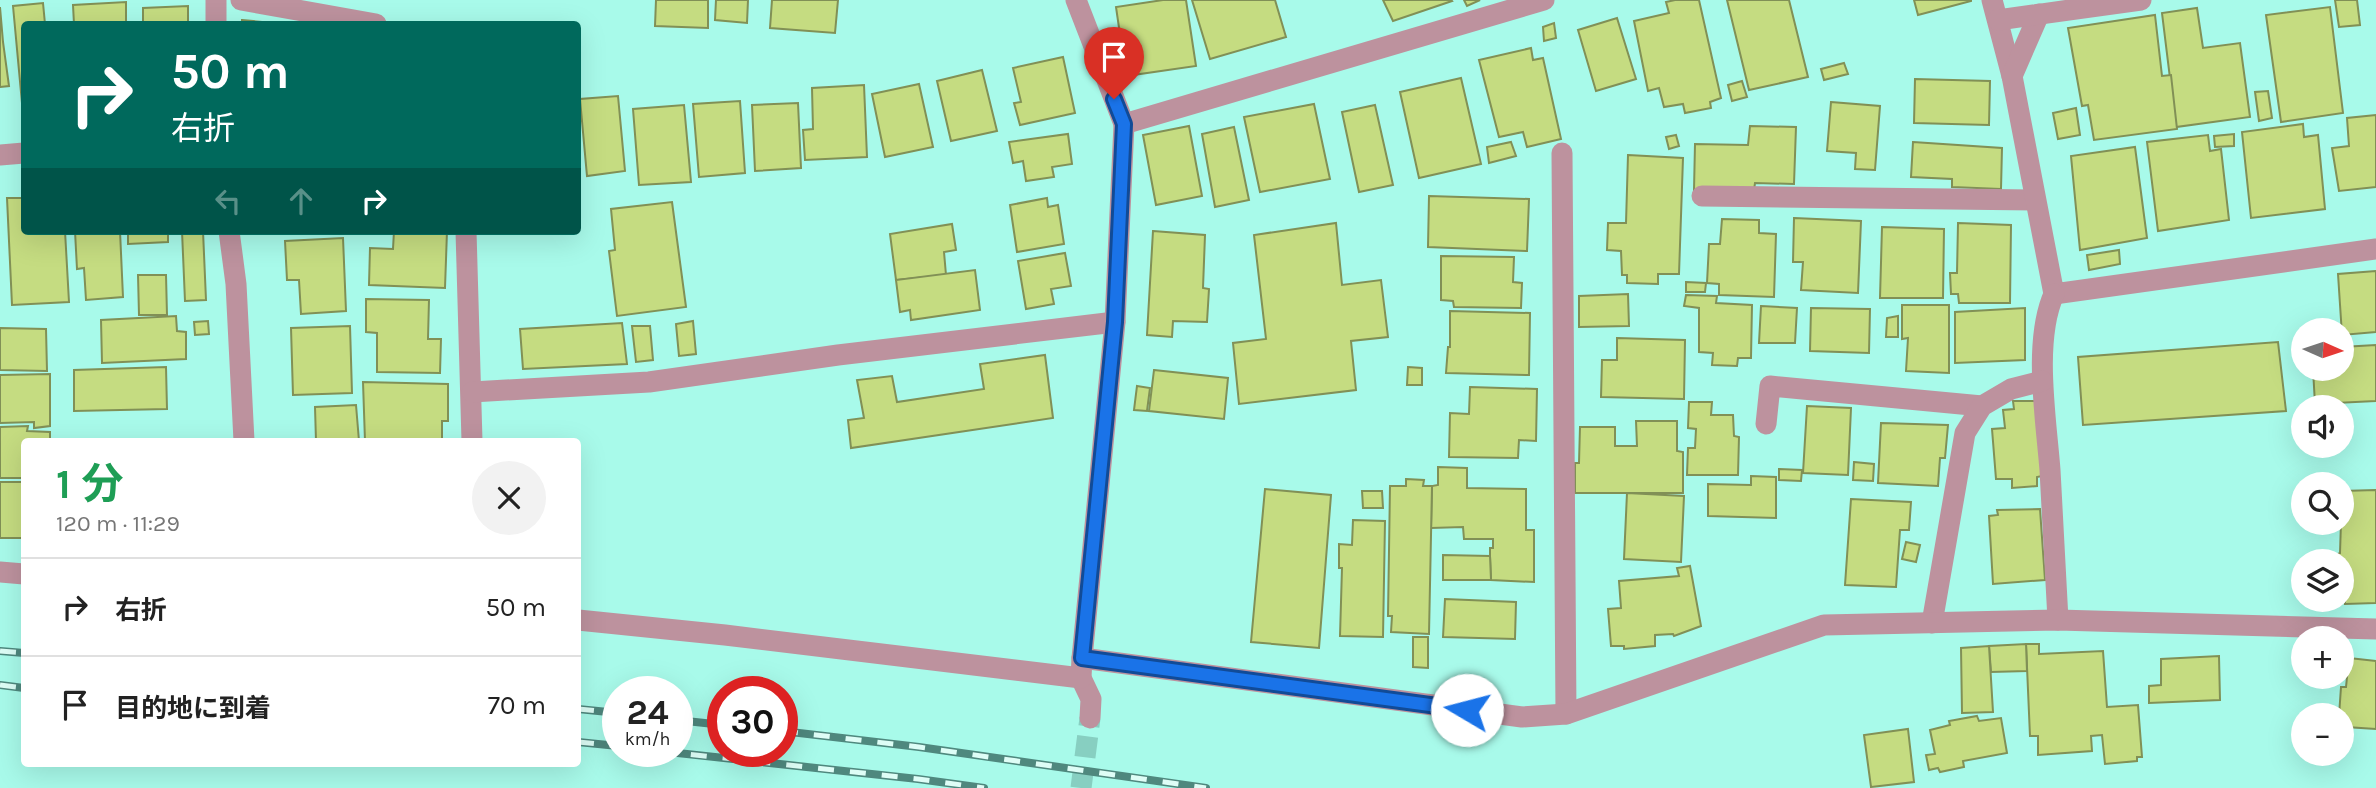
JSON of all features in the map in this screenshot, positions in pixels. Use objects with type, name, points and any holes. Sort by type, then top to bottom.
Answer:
[{"type":"street","points":[[216,0],[216,21]]},
{"type":"street","points":[[241,0],[359,21]]},
{"type":"street","points":[[1076,0],[1124,124],[1115,322],[1082,668],[1091,699],[1090,718]]},
{"type":"street","points":[[1124,124],[1544,0]]},
{"type":"street","points":[[2058,620],[2050,469],[2042,381],[2047,309],[2054,294],[2012,76],[1995,10],[2039,14],[2141,0]]},
{"type":"street","points":[[2012,76],[2039,14]]},
{"type":"street","points":[[0,155],[21,153]]},
{"type":"street","points":[[1562,153],[1566,714]]},
{"type":"street","points":[[1702,196],[2035,200]]},
{"type":"street","points":[[230,235],[236,284],[244,438]]},
{"type":"street","points":[[466,235],[472,438]]},
{"type":"street","points":[[2054,294],[2376,249]]},
{"type":"street","points":[[472,393],[649,382],[838,355],[1115,322]]},
{"type":"street","points":[[1932,623],[1965,433],[1982,406],[2011,389],[2042,381]]},
{"type":"street","points":[[1766,424],[1770,386],[1982,406]]},
{"type":"street","points":[[0,572],[21,574]]},
{"type":"street","points":[[581,620],[1082,668],[1521,718],[1566,714],[1824,625],[2058,620],[2376,629]]},
{"type":"building","points":[[656,0],[708,0],[708,28],[655,26]]},
{"type":"building","points":[[716,0],[748,0],[747,23],[715,20]]},
{"type":"building","points":[[772,0],[838,0],[835,33],[770,28]]},
{"type":"building","points":[[1163,0],[1186,0],[1196,66],[1126,76],[1116,7]]},
{"type":"building","points":[[1192,0],[1275,0],[1286,37],[1210,59]]},
{"type":"building","points":[[1383,0],[1451,0],[1452,1],[1393,21]]},
{"type":"building","points":[[1464,0],[1480,0],[1467,6]]},
{"type":"building","points":[[1699,0],[1721,98],[1710,102],[1711,108],[1685,113],[1683,104],[1664,107],[1659,88],[1648,91],[1634,21],[1669,13],[1666,2]]},
{"type":"building","points":[[1727,0],[1789,0],[1808,77],[1749,90]]},
{"type":"building","points":[[1914,0],[1971,0],[1971,1],[1918,15]]},
{"type":"building","points":[[2335,0],[2357,0],[2360,25],[2339,27]]},
{"type":"building","points":[[126,2],[126,21],[74,21],[73,5]]},
{"type":"building","points":[[43,3],[45,21],[21,21],[21,92],[13,6]]},
{"type":"building","points":[[188,6],[188,21],[143,21],[143,8]]},
{"type":"building","points":[[0,7],[9,86],[0,87]]},
{"type":"building","points":[[2330,7],[2343,113],[2281,122],[2266,15]]},
{"type":"building","points":[[2197,8],[2203,48],[2240,43],[2250,117],[2176,127],[2162,13]]},
{"type":"building","points":[[2155,15],[2162,76],[2171,75],[2177,129],[2094,140],[2088,105],[2082,106],[2068,28]]},
{"type":"building","points":[[1617,18],[1636,79],[1596,91],[1578,30]]},
{"type":"building","points":[[1554,23],[1556,38],[1544,41],[1543,27]]},
{"type":"building","points":[[1531,48],[1533,60],[1543,58],[1561,139],[1527,147],[1523,132],[1499,137],[1479,60]]},
{"type":"building","points":[[1063,57],[1075,113],[1020,125],[1014,103],[1021,102],[1013,68]]},
{"type":"building","points":[[1844,63],[1848,74],[1824,80],[1821,69]]},
{"type":"building","points":[[982,70],[997,131],[951,141],[937,81]]},
{"type":"building","points":[[1461,78],[1481,164],[1419,178],[1400,92]]},
{"type":"building","points":[[1915,79],[1990,81],[1989,125],[1914,123]]},
{"type":"building","points":[[1742,81],[1747,97],[1732,101],[1728,85]]},
{"type":"building","points":[[919,84],[933,147],[885,157],[872,94]]},
{"type":"building","points":[[864,85],[867,157],[805,160],[803,130],[813,129],[812,88]]},
{"type":"building","points":[[2268,91],[2272,118],[2259,121],[2255,92]]},
{"type":"building","points":[[618,96],[625,171],[587,176],[581,99]]},
{"type":"building","points":[[740,101],[745,173],[699,177],[693,104]]},
{"type":"building","points":[[1831,102],[1880,106],[1875,170],[1855,169],[1856,153],[1827,151]]},
{"type":"building","points":[[798,103],[801,168],[755,171],[752,105]]},
{"type":"building","points":[[1314,104],[1330,179],[1260,192],[1244,117]]},
{"type":"building","points":[[684,105],[691,182],[639,185],[633,109]]},
{"type":"building","points":[[1375,105],[1393,185],[1359,192],[1342,112]]},
{"type":"building","points":[[2076,108],[2080,135],[2058,139],[2053,113]]},
{"type":"building","points":[[2376,115],[2376,187],[2339,191],[2332,148],[2349,146],[2347,118]]},
{"type":"building","points":[[2303,124],[2304,137],[2318,135],[2325,209],[2251,218],[2242,132]]},
{"type":"building","points":[[1189,126],[1202,196],[1156,205],[1143,135]]},
{"type":"building","points":[[1750,126],[1796,127],[1794,184],[1755,183],[1754,190],[1694,190],[1695,144],[1748,145]]},
{"type":"building","points":[[1234,127],[1249,200],[1215,207],[1202,134]]},
{"type":"building","points":[[1068,134],[1072,164],[1052,167],[1054,177],[1026,181],[1023,161],[1013,163],[1009,142]]},
{"type":"building","points":[[2234,134],[2234,146],[2215,147],[2214,136]]},
{"type":"building","points":[[1676,135],[1679,146],[1669,149],[1666,137]]},
{"type":"building","points":[[2208,135],[2210,151],[2221,149],[2229,220],[2158,231],[2147,142]]},
{"type":"building","points":[[1511,142],[1516,156],[1489,163],[1487,147]]},
{"type":"building","points":[[1913,142],[2002,148],[2001,189],[1952,187],[1952,179],[1911,177]]},
{"type":"building","points":[[2135,147],[2147,238],[2080,250],[2071,156]]},
{"type":"building","points":[[1628,155],[1683,158],[1679,274],[1658,274],[1658,284],[1627,283],[1627,275],[1622,275],[1621,251],[1607,250],[1608,223],[1626,223]]},
{"type":"building","points":[[1429,196],[1529,199],[1527,251],[1428,247]]},
{"type":"building","points":[[7,198],[21,198],[21,235],[65,235],[69,302],[12,305]]},
{"type":"building","points":[[1047,198],[1048,207],[1058,205],[1064,244],[1017,252],[1010,205]]},
{"type":"building","points":[[672,202],[686,307],[617,316],[609,251],[615,250],[611,209]]},
{"type":"building","points":[[1794,218],[1861,221],[1858,293],[1801,290],[1803,262],[1793,262]]},
{"type":"building","points":[[1722,219],[1759,220],[1759,233],[1776,234],[1774,297],[1719,295],[1719,284],[1707,283],[1709,244],[1720,244]]},
{"type":"building","points":[[1336,223],[1342,285],[1381,280],[1388,337],[1351,341],[1356,390],[1239,404],[1233,343],[1266,339],[1254,235]]},
{"type":"building","points":[[1958,223],[2011,225],[2010,303],[1959,303],[1958,294],[1951,294],[1950,273],[1957,273]]},
{"type":"building","points":[[952,224],[956,250],[944,252],[946,275],[896,280],[890,234]]},
{"type":"building","points":[[1882,227],[1944,229],[1943,298],[1880,298]]},
{"type":"building","points":[[1153,231],[1205,235],[1203,288],[1209,289],[1207,322],[1173,321],[1172,337],[1147,335]]},
{"type":"building","points":[[75,235],[120,235],[123,297],[86,300],[84,268],[77,269]]},
{"type":"building","points":[[128,235],[168,235],[168,242],[128,244]]},
{"type":"building","points":[[182,235],[203,235],[206,300],[185,301]]},
{"type":"building","points":[[394,235],[447,235],[445,288],[369,285],[370,248],[393,249]]},
{"type":"building","points":[[343,238],[346,311],[301,314],[299,280],[287,280],[285,241]]},
{"type":"building","points":[[2119,250],[2120,264],[2089,270],[2087,255]]},
{"type":"building","points":[[1065,253],[1071,286],[1051,289],[1054,304],[1026,309],[1018,261]]},
{"type":"building","points":[[1441,256],[1514,257],[1513,282],[1522,283],[1521,308],[1454,307],[1453,301],[1441,300]]},
{"type":"building","points":[[975,270],[980,310],[911,320],[910,310],[900,312],[896,280]]},
{"type":"building","points":[[2376,271],[2376,332],[2354,334],[2354,318],[2341,318],[2338,274]]},
{"type":"building","points":[[138,275],[166,275],[167,315],[139,315]]},
{"type":"building","points":[[1686,282],[1706,283],[1705,292],[1686,292]]},
{"type":"building","points":[[1628,294],[1629,326],[1579,327],[1579,296]]},
{"type":"building","points":[[1686,295],[1717,296],[1716,303],[1752,305],[1751,358],[1738,358],[1737,366],[1712,365],[1713,353],[1699,352],[1699,308],[1684,306]]},
{"type":"building","points":[[366,299],[429,300],[428,339],[441,339],[440,373],[377,372],[377,333],[366,332]]},
{"type":"building","points":[[1902,305],[1949,305],[1949,373],[1906,371],[1908,338],[1902,339]]},
{"type":"building","points":[[1761,306],[1797,308],[1795,343],[1759,343]]},
{"type":"building","points":[[1811,308],[1870,309],[1869,353],[1810,351]]},
{"type":"building","points":[[2025,308],[2025,360],[1955,363],[1955,312]]},
{"type":"building","points":[[1450,311],[1530,313],[1529,375],[1446,373],[1450,347]]},
{"type":"building","points":[[176,316],[177,331],[186,332],[186,359],[102,363],[101,320]]},
{"type":"building","points":[[1898,316],[1898,337],[1886,337],[1887,318]]},
{"type":"building","points":[[208,321],[209,334],[195,335],[194,322]]},
{"type":"building","points":[[693,321],[696,354],[679,356],[676,324]]},
{"type":"building","points":[[622,323],[627,364],[523,369],[520,329]]},
{"type":"building","points":[[350,326],[352,393],[293,395],[291,328]]},
{"type":"building","points":[[632,326],[650,326],[653,360],[636,362]]},
{"type":"building","points":[[0,328],[46,329],[47,371],[0,370]]},
{"type":"building","points":[[1617,338],[1685,340],[1684,399],[1601,397],[1602,360],[1617,360]]},
{"type":"building","points":[[2278,342],[2286,411],[2083,425],[2078,357]]},
{"type":"building","points":[[2376,345],[2376,401],[2354,402],[2354,395],[2314,395],[2314,382],[2354,382],[2354,346]]},
{"type":"building","points":[[1045,355],[1053,418],[851,448],[848,420],[864,418],[857,380],[892,376],[897,402],[984,389],[980,364]]},
{"type":"building","points":[[166,367],[167,409],[74,411],[74,370]]},
{"type":"building","points":[[1408,367],[1422,368],[1422,385],[1407,385]]},
{"type":"building","points":[[1154,370],[1228,378],[1224,419],[1149,411]]},
{"type":"building","points":[[50,374],[50,426],[34,428],[34,422],[0,423],[0,375]]},
{"type":"building","points":[[363,382],[448,384],[448,421],[442,421],[442,438],[365,438]]},
{"type":"building","points":[[1137,386],[1150,388],[1147,411],[1134,410]]},
{"type":"building","points":[[1470,387],[1537,389],[1536,441],[1519,440],[1518,458],[1449,457],[1450,413],[1469,414]]},
{"type":"building","points":[[2013,401],[2037,401],[2042,476],[2037,477],[2037,486],[2012,488],[2012,479],[1996,479],[1992,429],[2005,428],[2003,410],[2014,409]]},
{"type":"building","points":[[1689,402],[1712,402],[1711,415],[1733,415],[1734,436],[1739,437],[1738,475],[1687,475],[1688,448],[1695,448],[1696,429],[1688,428]]},
{"type":"building","points":[[356,405],[359,438],[316,438],[315,407]]},
{"type":"building","points":[[1807,406],[1851,408],[1848,475],[1803,473]]},
{"type":"building","points":[[1636,421],[1677,421],[1677,451],[1683,452],[1683,493],[1575,493],[1575,463],[1579,463],[1580,427],[1615,427],[1615,446],[1637,446]]},
{"type":"building","points":[[1881,423],[1948,425],[1945,458],[1940,458],[1938,486],[1878,483]]},
{"type":"building","points":[[28,426],[27,431],[50,432],[50,438],[21,438],[21,478],[0,478],[0,427]]},
{"type":"building","points":[[1854,462],[1874,464],[1873,481],[1853,480]]},
{"type":"building","points":[[1438,467],[1467,468],[1467,488],[1526,489],[1526,530],[1534,530],[1534,582],[1491,580],[1490,548],[1493,548],[1493,539],[1464,539],[1463,527],[1431,528],[1432,486],[1438,485]]},
{"type":"building","points":[[1779,469],[1802,470],[1801,481],[1779,480]]},
{"type":"building","points":[[1751,476],[1776,477],[1776,518],[1708,516],[1708,484],[1751,485]]},
{"type":"building","points":[[1406,479],[1424,480],[1423,486],[1432,486],[1429,634],[1391,632],[1392,616],[1388,616],[1390,486],[1406,486]]},
{"type":"building","points":[[0,482],[21,482],[21,538],[0,538]]},
{"type":"building","points":[[1265,489],[1331,495],[1319,648],[1251,642]]},
{"type":"building","points":[[2376,490],[2376,603],[2354,604],[2354,549],[2340,549],[2341,535],[2354,535],[2354,491]]},
{"type":"building","points":[[1362,491],[1382,491],[1383,508],[1363,508]]},
{"type":"building","points":[[1627,493],[1684,496],[1681,562],[1624,559]]},
{"type":"building","points":[[1851,499],[1911,502],[1909,530],[1900,530],[1896,587],[1845,585]]},
{"type":"building","points":[[2040,509],[2045,580],[1993,584],[1989,516],[1998,515],[1997,510]]},
{"type":"building","points":[[1353,520],[1385,521],[1383,637],[1340,636],[1342,568],[1339,568],[1339,544],[1352,545]]},
{"type":"building","points":[[1906,542],[1920,545],[1916,562],[1902,559]]},
{"type":"building","points":[[1443,555],[1490,556],[1491,580],[1443,580]]},
{"type":"building","points":[[1690,566],[1701,626],[1674,636],[1655,635],[1655,646],[1624,649],[1624,646],[1611,646],[1608,609],[1621,608],[1619,581],[1679,576],[1677,568]]},
{"type":"building","points":[[1445,599],[1516,602],[1515,639],[1443,637]]},
{"type":"building","points":[[1413,637],[1428,637],[1428,668],[1413,667]]},
{"type":"building","points":[[2026,644],[2039,644],[2039,654],[2103,651],[2107,707],[2138,705],[2142,757],[2137,757],[2137,761],[2105,764],[2102,735],[2091,736],[2092,751],[2038,755],[2038,736],[2030,736]]},
{"type":"building","points":[[2026,644],[2027,671],[1991,672],[1989,646]]},
{"type":"building","points":[[1989,646],[1993,712],[1962,713],[1961,648]]},
{"type":"building","points":[[2219,656],[2220,700],[2149,703],[2149,686],[2161,685],[2161,659]]},
{"type":"building","points":[[2354,659],[2376,661],[2376,729],[2354,728],[2354,703],[2340,703],[2341,689],[2354,689]]},
{"type":"building","points":[[1977,716],[1979,721],[2001,718],[2007,753],[1963,761],[1964,767],[1940,772],[1938,768],[1929,770],[1926,755],[1935,754],[1930,730],[1950,725],[1949,721]]},
{"type":"building","points":[[1908,729],[1914,782],[1871,787],[1864,735]]},
{"type":"tunnel","points":[[1081,788],[1090,718]]},
{"type":"railway","points":[[0,651],[21,653]]},
{"type":"railway","points":[[0,685],[21,688]]},
{"type":"railway","points":[[581,709],[602,711]]},
{"type":"railway","points":[[693,722],[707,723]]},
{"type":"railway","points":[[798,733],[919,747],[1206,788]]},
{"type":"railway","points":[[581,742],[602,744]]},
{"type":"railway","points":[[693,755],[984,788]]},
{"type":"route","points":[[1114,99],[1124,124],[1115,322],[1082,658],[1467,710]]}]
